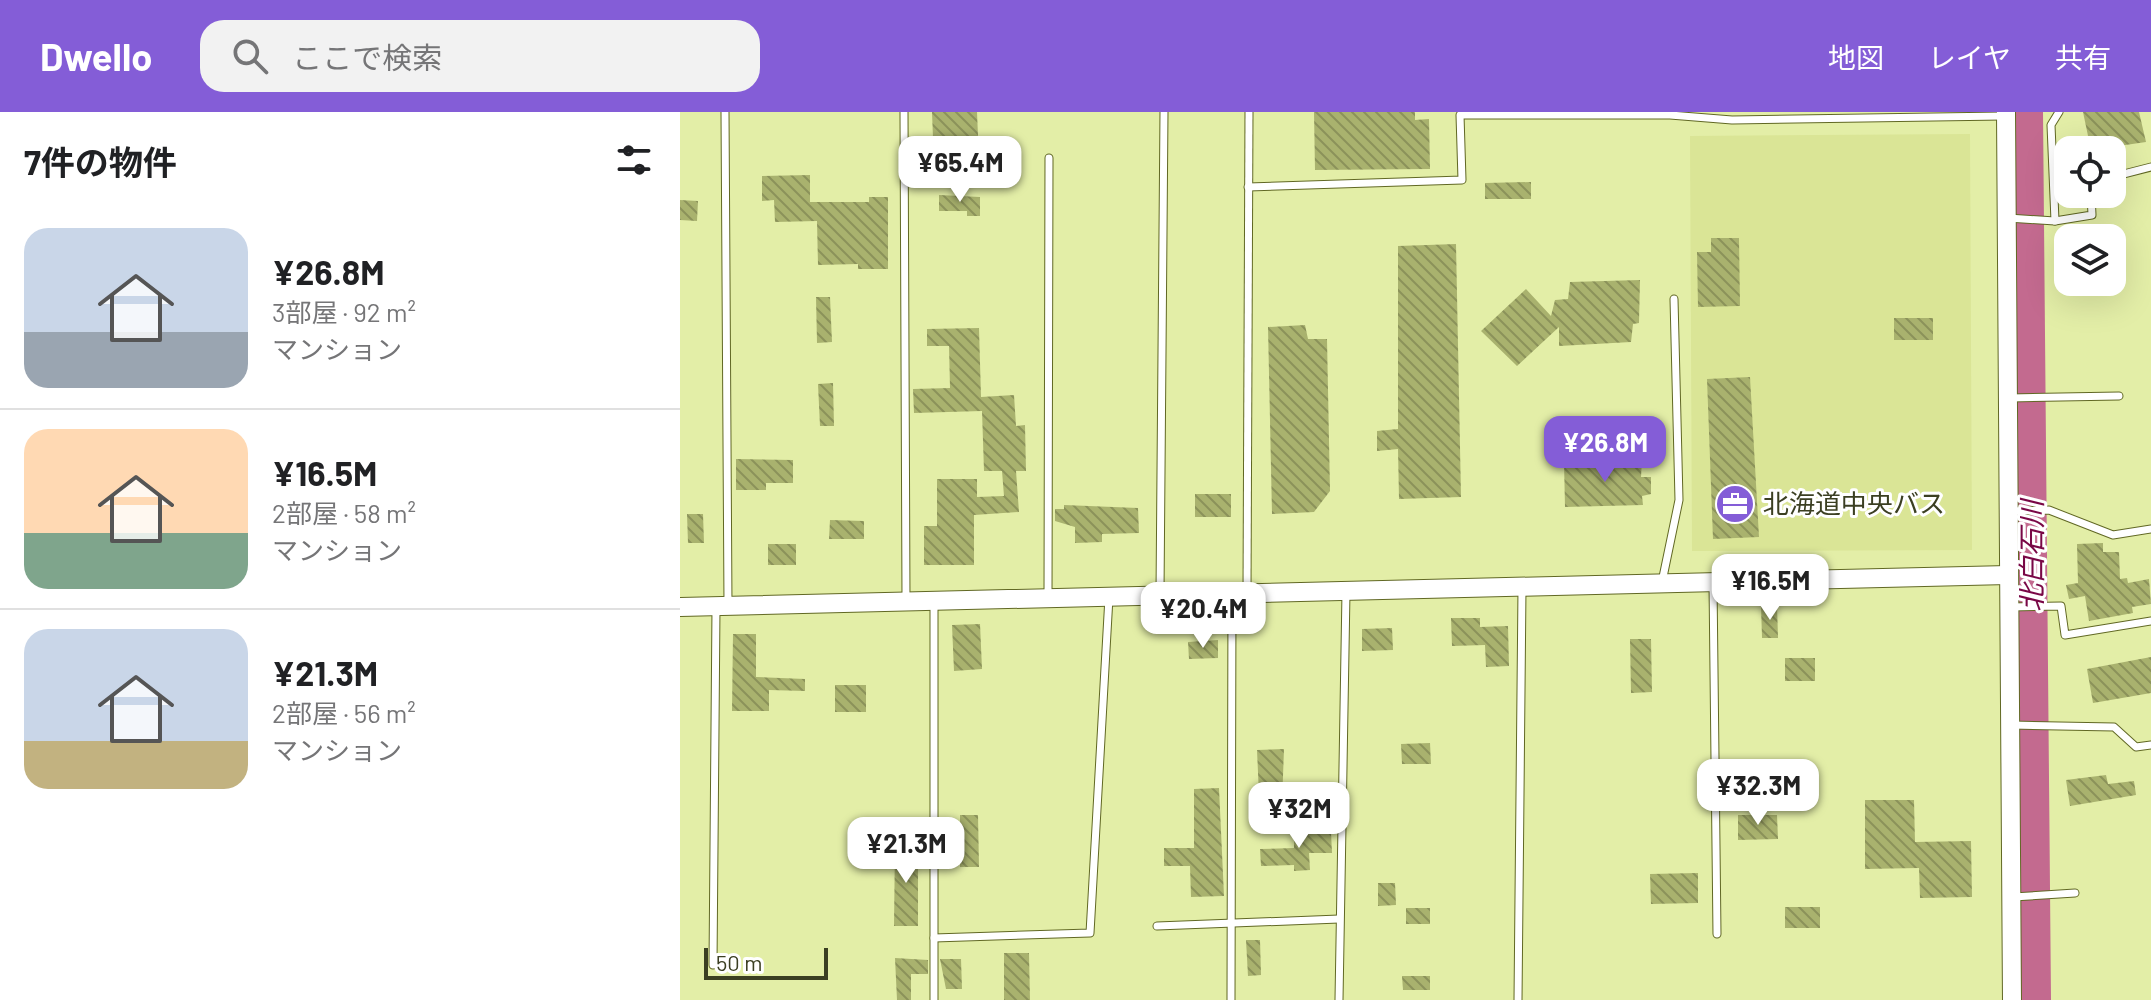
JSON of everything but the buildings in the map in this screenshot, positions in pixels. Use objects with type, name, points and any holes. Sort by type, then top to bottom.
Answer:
[{"type":"street","points":[[2006,114],[2011,218],[2013,398],[2013,511],[2008,575],[2014,607],[2017,897],[2012,1000]]},
{"type":"street","points":[[680,607],[934,598],[2008,575]]},
{"type":"lane","points":[[713,965],[722,605],[725,112]]},
{"type":"lane","points":[[904,112],[906,599]]},
{"type":"lane","points":[[1160,593],[1164,112]]},
{"type":"lane","points":[[1231,1000],[1249,112]]},
{"type":"lane","points":[[2055,221],[2051,125],[2059,112]]},
{"type":"lane","points":[[1248,187],[1462,180],[1460,115],[1670,114],[1732,120],[2006,114]]},
{"type":"lane","points":[[1048,596],[1049,158]]},
{"type":"lane","points":[[2126,173],[2151,167]]},
{"type":"lane","points":[[2011,218],[2055,221],[2092,215],[2092,208]]},
{"type":"lane","points":[[1662,582],[1679,500],[1674,299]]},
{"type":"lane","points":[[2013,398],[2119,396]]},
{"type":"lane","points":[[2013,511],[2049,510],[2113,535],[2151,529]]},
{"type":"lane","points":[[1712,580],[1717,934]]},
{"type":"lane","points":[[1518,1000],[1522,586]]},
{"type":"lane","points":[[1339,1000],[1346,589]]},
{"type":"lane","points":[[934,938],[1090,933],[1109,595]]},
{"type":"lane","points":[[934,598],[934,1000]]},
{"type":"lane","points":[[2014,607],[2061,606],[2065,635],[2151,621]]},
{"type":"lane","points":[[2014,725],[2048,723],[2114,727],[2136,747],[2151,745]]},
{"type":"lane","points":[[2017,897],[2075,893]]},
{"type":"lane","points":[[1157,926],[1339,919]]},
{"type":"shaded area","points":[[1970,134],[1972,550],[1692,551],[1690,136]]},
{"type":"waterway","name":"北白石川","points":[[2028,112],[2036,1000]]},
{"type":"place","name":"北海道中央バス","points":[[1735,504]]}]
